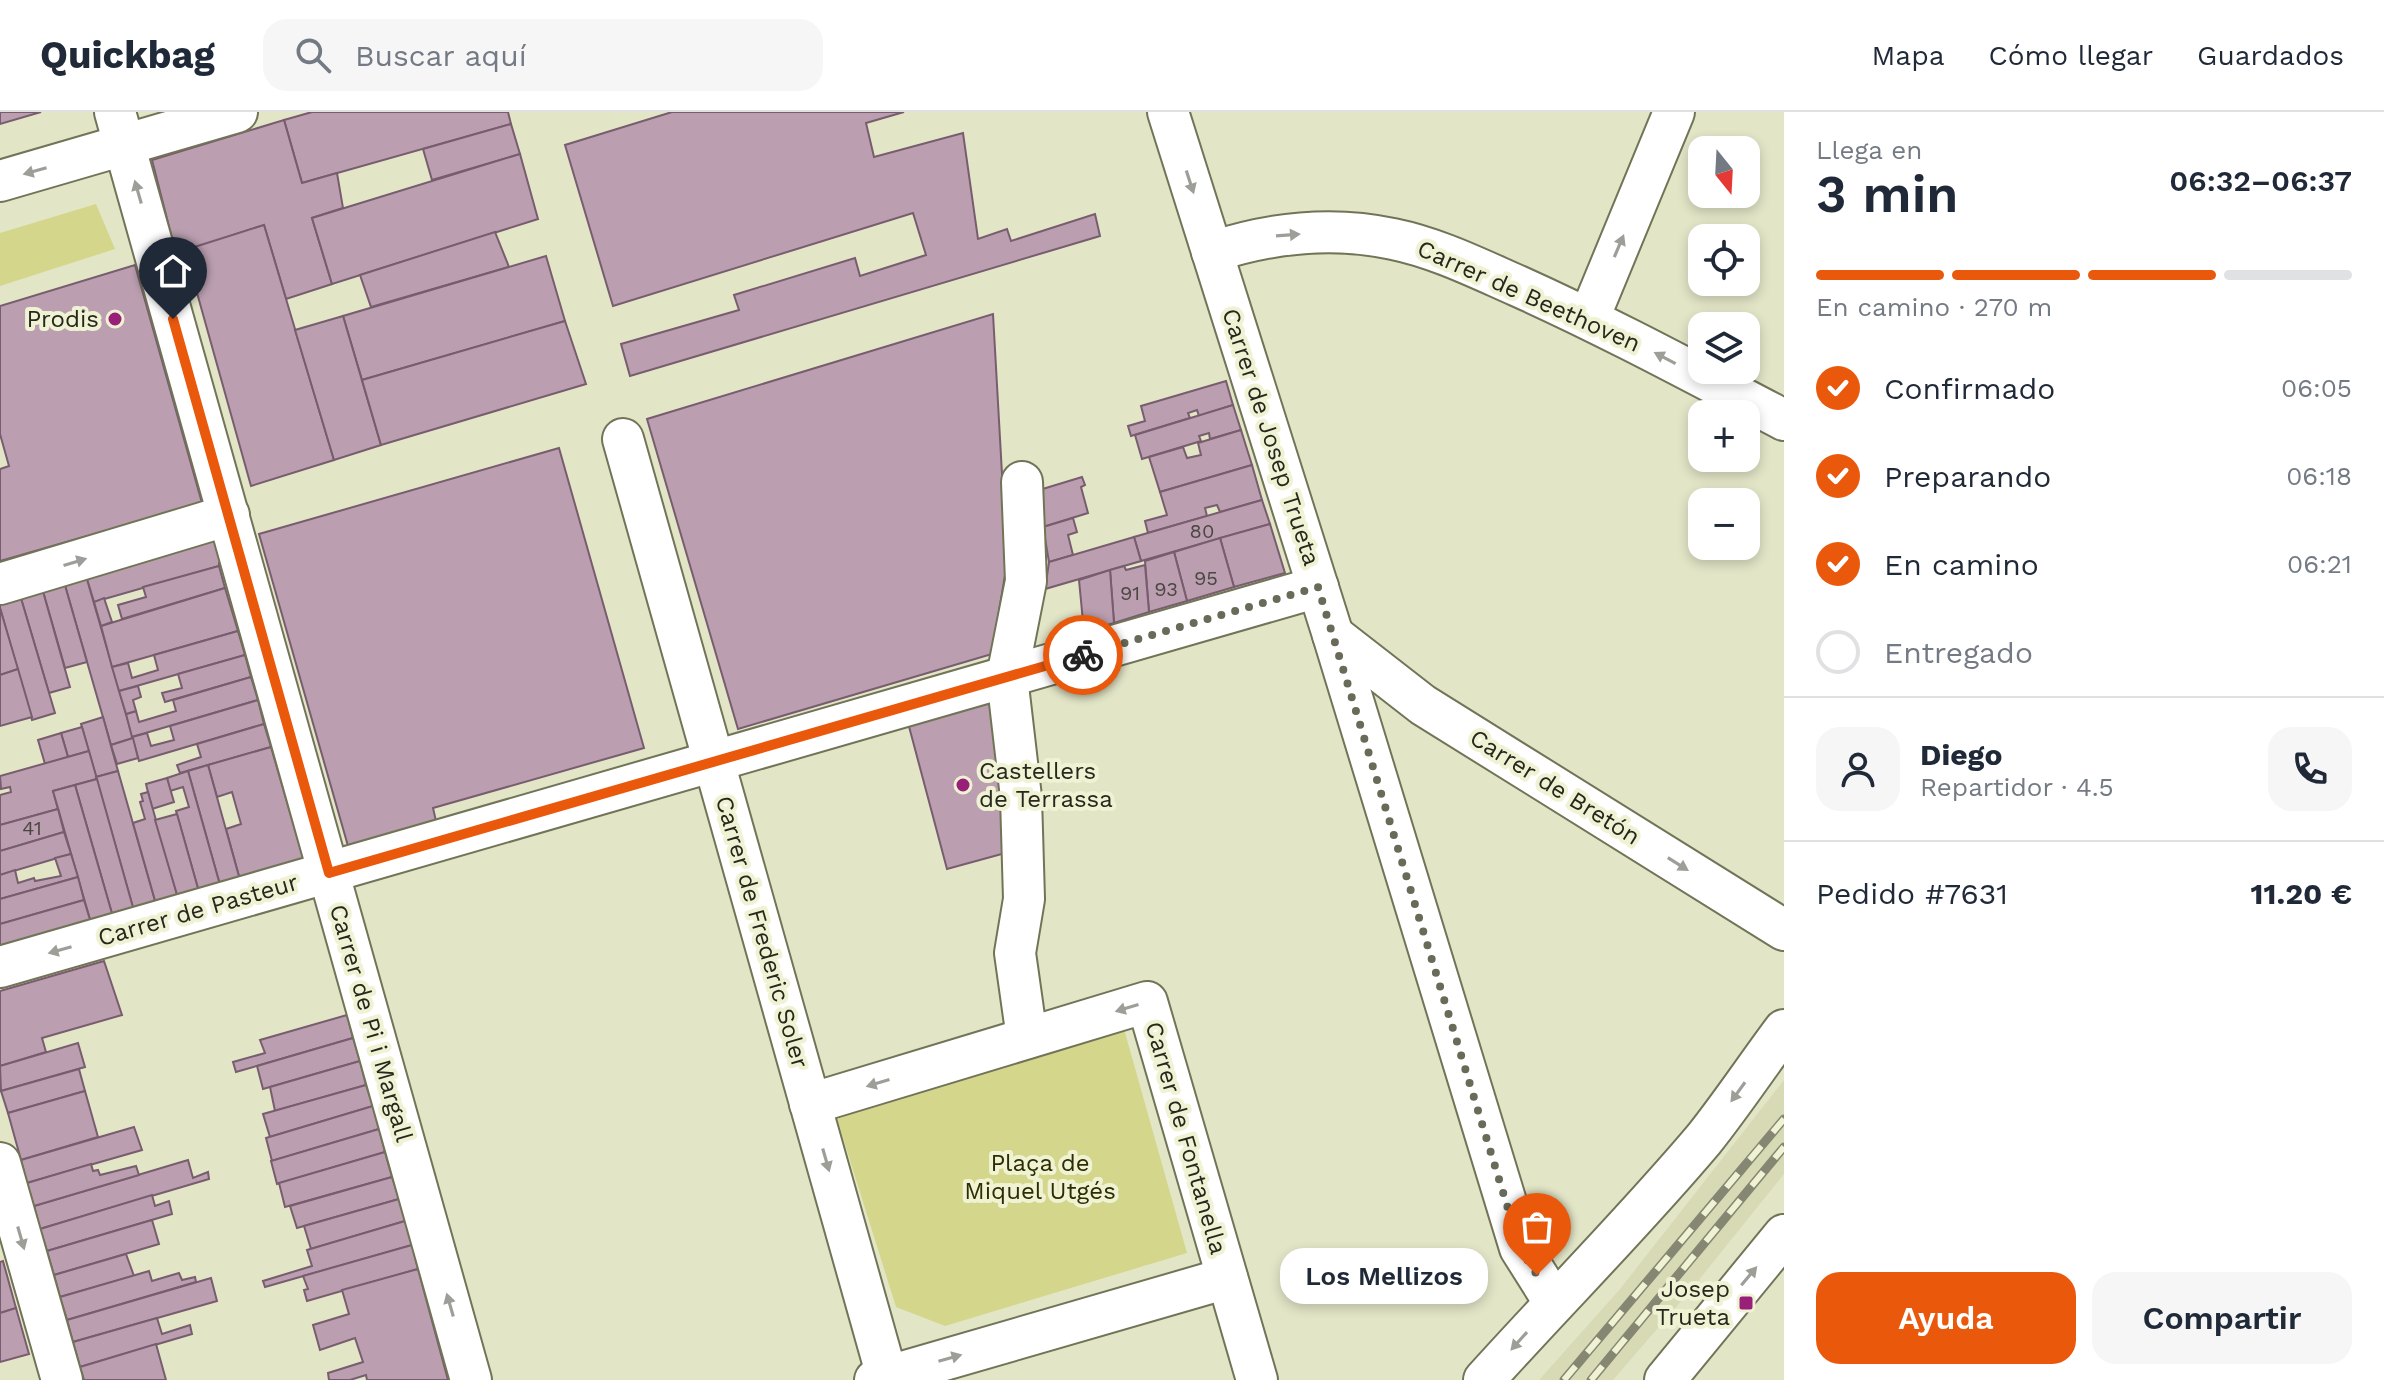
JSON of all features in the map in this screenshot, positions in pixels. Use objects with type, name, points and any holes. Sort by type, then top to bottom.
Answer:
[{"type":"street","points":[[0,181],[120,129],[237,112]]},
{"type":"street","name":"Carrer de Josep Trueta","points":[[1168,112],[1373,763],[1520,1248],[1554,1302]]},
{"type":"street","points":[[1589,318],[1674,112]]},
{"type":"street","name":"Carrer de Pi i Margall","points":[[120,129],[471,1380]]},
{"type":"street","name":"Carrer de Beethoven","points":[[1212,252],[1279,235],[1339,233],[1391,238],[1441,252],[1589,318],[1784,420]]},
{"type":"street","name":"Carrer de Frederic Soler","points":[[623,439],[810,1104],[883,1379]]},
{"type":"street","points":[[1022,482],[1026,581],[1007,677],[1021,797],[1024,899],[1015,953],[1027,1038]]},
{"type":"street","points":[[0,584],[229,515]]},
{"type":"street","name":"Carrer de Pasteur","points":[[0,967],[1318,587]]},
{"type":"street","name":"Carrer de Bretón","points":[[1333,635],[1423,705],[1784,930]]},
{"type":"street","points":[[1373,763],[1375,747],[1386,724],[1402,712],[1423,705]]},
{"type":"street","name":"Carrer de Fontanella","points":[[810,1104],[1147,1002],[1257,1380]]},
{"type":"street","points":[[1484,1380],[1554,1302],[1616,1240],[1706,1136],[1784,1030]]},
{"type":"street","points":[[0,1163],[62,1380]]},
{"type":"street","points":[[1665,1380],[1784,1235]]},
{"type":"street","points":[[883,1379],[1227,1278]]},
{"type":"shaded area","points":[[1784,1080],[1784,1174],[1690,1291],[1613,1380],[1539,1380],[1620,1289]]},
{"type":"green space","points":[[96,204],[115,249],[0,286],[0,233]]},
{"type":"green space","name":"Plaça de Miquel Utgés","points":[[1124,1029],[1187,1253],[945,1326],[896,1307],[837,1119]]},
{"type":"building","points":[[0,112],[41,112],[0,124]]},
{"type":"building","points":[[312,112],[508,112],[511,124],[302,183],[284,120]]},
{"type":"building","points":[[672,112],[904,112],[866,123],[874,157],[963,133],[978,239],[1007,229],[1011,241],[1095,214],[1100,236],[630,376],[621,344],[739,310],[734,295],[855,258],[860,276],[926,255],[913,213],[613,306],[565,145]]},
{"type":"building","points":[[284,120],[302,183],[337,173],[343,208],[312,218],[332,284],[286,299],[264,225],[176,254],[152,160]]},
{"type":"building","points":[[511,124],[520,154],[432,180],[423,149]]},
{"type":"building","points":[[520,154],[538,219],[332,284],[312,218]]},
{"type":"building","points":[[264,225],[334,460],[251,486],[185,250]]},
{"type":"building","points":[[495,232],[509,267],[371,307],[360,275]]},
{"type":"building","points":[[546,256],[565,321],[362,380],[343,316]]},
{"type":"building","points":[[135,265],[202,503],[0,561],[0,469],[9,466],[0,434],[0,306]]},
{"type":"building","points":[[993,314],[1007,563],[992,654],[738,729],[647,419]]},
{"type":"building","points":[[343,316],[381,445],[334,460],[295,330]]},
{"type":"building","points":[[565,321],[586,384],[381,445],[362,380]]},
{"type":"building","points":[[1226,381],[1233,405],[1199,416],[1197,410],[1188,413],[1190,418],[1131,436],[1128,426],[1145,421],[1141,406]]},
{"type":"building","points":[[1233,405],[1241,430],[1210,439],[1209,433],[1199,436],[1201,441],[1142,459],[1135,435]]},
{"type":"building","points":[[1241,430],[1252,465],[1160,492],[1149,457],[1183,447],[1187,458],[1201,455],[1198,443]]},
{"type":"building","points":[[559,448],[644,748],[433,808],[436,821],[348,846],[259,534]]},
{"type":"building","points":[[1252,465],[1262,500],[1220,512],[1217,505],[1205,508],[1207,516],[1148,533],[1145,521],[1167,515],[1160,492]]},
{"type":"building","points":[[1082,477],[1085,485],[1081,487],[1088,513],[1043,527],[1036,491]]},
{"type":"building","points":[[1262,500],[1270,524],[1141,561],[1134,537]]},
{"type":"building","points":[[1073,518],[1077,532],[1068,535],[1073,555],[1049,562],[1043,527]]},
{"type":"building","points":[[1270,524],[1285,573],[1234,587],[1220,538]]},
{"type":"building","points":[[1134,537],[1141,561],[1045,589],[1049,562]]},
{"type":"building","points":[[216,538],[223,562],[219,566],[94,602],[86,576]]},
{"type":"building","points":[[1220,538],[1234,587],[1187,601],[1174,552]]},
{"type":"building","points":[[1174,552],[1187,601],[1149,612],[1145,561]]},
{"type":"building","points":[[1145,565],[1149,612],[1114,623],[1110,570]]},
{"type":"building","points":[[219,566],[225,588],[122,619],[118,605],[146,597],[143,587]]},
{"type":"building","points":[[1110,570],[1114,623],[1084,632],[1079,580]]},
{"type":"building","points":[[86,576],[133,738],[111,745],[64,582]]},
{"type":"building","points":[[64,582],[87,662],[65,668],[42,588]]},
{"type":"building","points":[[42,588],[70,687],[49,693],[20,595]]},
{"type":"building","points":[[225,588],[238,631],[112,667],[101,626]]},
{"type":"building","points":[[20,595],[55,713],[32,720],[0,608],[0,601]]},
{"type":"building","points":[[104,598],[112,622],[101,626],[94,602]]},
{"type":"building","points":[[0,608],[18,669],[0,675]]},
{"type":"building","points":[[238,631],[245,655],[119,691],[112,667],[128,663],[132,678],[158,670],[154,655]]},
{"type":"building","points":[[245,655],[251,677],[165,702],[162,693],[182,688],[178,674]]},
{"type":"building","points":[[18,669],[32,717],[0,726],[0,675]]},
{"type":"building","points":[[251,677],[258,700],[132,737],[126,714],[136,711],[139,722],[176,711],[173,700]]},
{"type":"building","points":[[138,686],[141,697],[133,700],[136,711],[126,714],[119,691]]},
{"type":"building","name":"Castellers de Terrassa","points":[[994,697],[1009,852],[947,869],[907,719]]},
{"type":"building","points":[[258,700],[264,724],[139,761],[132,737],[147,733],[151,746],[174,740],[170,726]]},
{"type":"building","points":[[103,717],[118,771],[96,777],[81,724]]},
{"type":"building","points":[[264,724],[271,747],[180,773],[177,765],[201,757],[197,744]]},
{"type":"building","points":[[82,727],[89,751],[68,757],[61,733]]},
{"type":"building","points":[[61,733],[68,757],[45,764],[38,740]]},
{"type":"building","points":[[133,738],[138,758],[117,764],[111,745]]},
{"type":"building","points":[[271,747],[304,861],[240,880],[226,829],[241,824],[232,792],[217,797],[208,765]]},
{"type":"building","points":[[89,751],[97,779],[53,791],[58,809],[0,825],[0,795],[11,792],[10,787],[1,789],[0,776]]},
{"type":"building","points":[[208,765],[240,880],[220,885],[188,771]]},
{"type":"building","points":[[118,771],[156,904],[134,911],[96,777]]},
{"type":"building","points":[[188,771],[220,885],[199,892],[176,811],[189,807],[183,787],[170,791],[167,778]]},
{"type":"building","points":[[167,778],[174,802],[152,809],[146,784]]},
{"type":"building","points":[[97,779],[134,911],[113,917],[75,785]]},
{"type":"building","points":[[75,785],[113,917],[91,923],[53,791]]},
{"type":"building","points":[[148,792],[178,898],[156,904],[133,823],[145,819],[140,802],[143,801],[141,794]]},
{"type":"building","points":[[58,809],[64,832],[0,851],[0,825]]},
{"type":"building","points":[[177,814],[199,892],[178,898],[155,820]]},
{"type":"building","points":[[64,832],[71,854],[0,875],[0,851]]},
{"type":"building","points":[[71,854],[78,877],[0,899],[0,875],[15,870],[18,883],[61,876],[55,858]]},
{"type":"building","points":[[78,877],[84,900],[0,924],[0,899]]},
{"type":"building","points":[[84,900],[91,923],[0,949],[0,924]]},
{"type":"building","points":[[104,961],[122,1015],[42,1038],[46,1052],[0,1066],[0,991]]},
{"type":"building","points":[[347,1015],[353,1038],[236,1072],[233,1062],[265,1053],[260,1040]]},
{"type":"building","points":[[353,1038],[360,1061],[263,1089],[257,1066]]},
{"type":"building","points":[[78,1043],[85,1067],[1,1091],[0,1066]]},
{"type":"building","points":[[360,1061],[366,1085],[275,1111],[270,1087]]},
{"type":"building","points":[[79,1069],[85,1091],[8,1113],[1,1091]]},
{"type":"building","points":[[366,1085],[373,1106],[270,1137],[263,1114]]},
{"type":"building","points":[[85,1091],[98,1137],[21,1160],[8,1113]]},
{"type":"building","points":[[373,1106],[379,1129],[272,1161],[266,1138]]},
{"type":"building","points":[[134,1127],[142,1150],[27,1183],[21,1160]]},
{"type":"building","points":[[379,1129],[385,1152],[277,1184],[271,1161]]},
{"type":"building","points":[[385,1152],[392,1177],[285,1207],[279,1183]]},
{"type":"building","points":[[188,1160],[193,1178],[208,1172],[209,1179],[40,1229],[34,1206]]},
{"type":"building","points":[[91,1164],[93,1171],[98,1170],[100,1175],[136,1166],[139,1175],[34,1206],[27,1183]]},
{"type":"building","points":[[392,1177],[399,1199],[297,1228],[290,1206]]},
{"type":"building","points":[[152,1195],[155,1206],[169,1201],[172,1214],[47,1251],[40,1229]]},
{"type":"building","points":[[399,1199],[405,1221],[311,1249],[304,1226]]},
{"type":"building","points":[[152,1220],[159,1244],[54,1275],[47,1251]]},
{"type":"building","points":[[405,1221],[412,1245],[265,1287],[263,1281],[312,1266],[307,1250]]},
{"type":"building","points":[[412,1245],[418,1269],[307,1301],[304,1290],[308,1289],[303,1276]]},
{"type":"building","points":[[126,1254],[134,1276],[60,1297],[54,1275]]},
{"type":"building","points":[[3,1261],[16,1308],[0,1313],[0,1262]]},
{"type":"building","points":[[418,1269],[448,1380],[367,1380],[366,1375],[350,1380],[329,1380],[328,1373],[363,1362],[355,1338],[320,1350],[313,1325],[349,1314],[342,1290]]},
{"type":"building","points":[[149,1271],[152,1281],[179,1273],[182,1280],[195,1277],[196,1282],[67,1320],[60,1297]]},
{"type":"building","points":[[211,1278],[217,1301],[73,1342],[67,1320]]},
{"type":"building","points":[[16,1308],[29,1354],[0,1362],[0,1313]]},
{"type":"building","points":[[157,1318],[162,1334],[190,1325],[192,1334],[80,1367],[73,1342]]},
{"type":"building","points":[[156,1344],[166,1380],[84,1380],[80,1367]]},
{"type":"railway","points":[[1564,1380],[1784,1119]]},
{"type":"railway","points":[[1591,1380],[1784,1147]]},
{"type":"way so far","points":[[1083,655],[1318,587],[1520,1248],[1537,1275]]},
{"type":"place","name":"Prodis","points":[[115,319]]},
{"type":"place","name":"Castellers de Terrassa","points":[[963,785]]},
{"type":"place","name":"Los Mellizos","points":[[1537,1275]]},
{"type":"place","name":"Josep Trueta","points":[[1746,1303]]},
{"type":"route","points":[[173,319],[329,873],[1083,655]]}]
